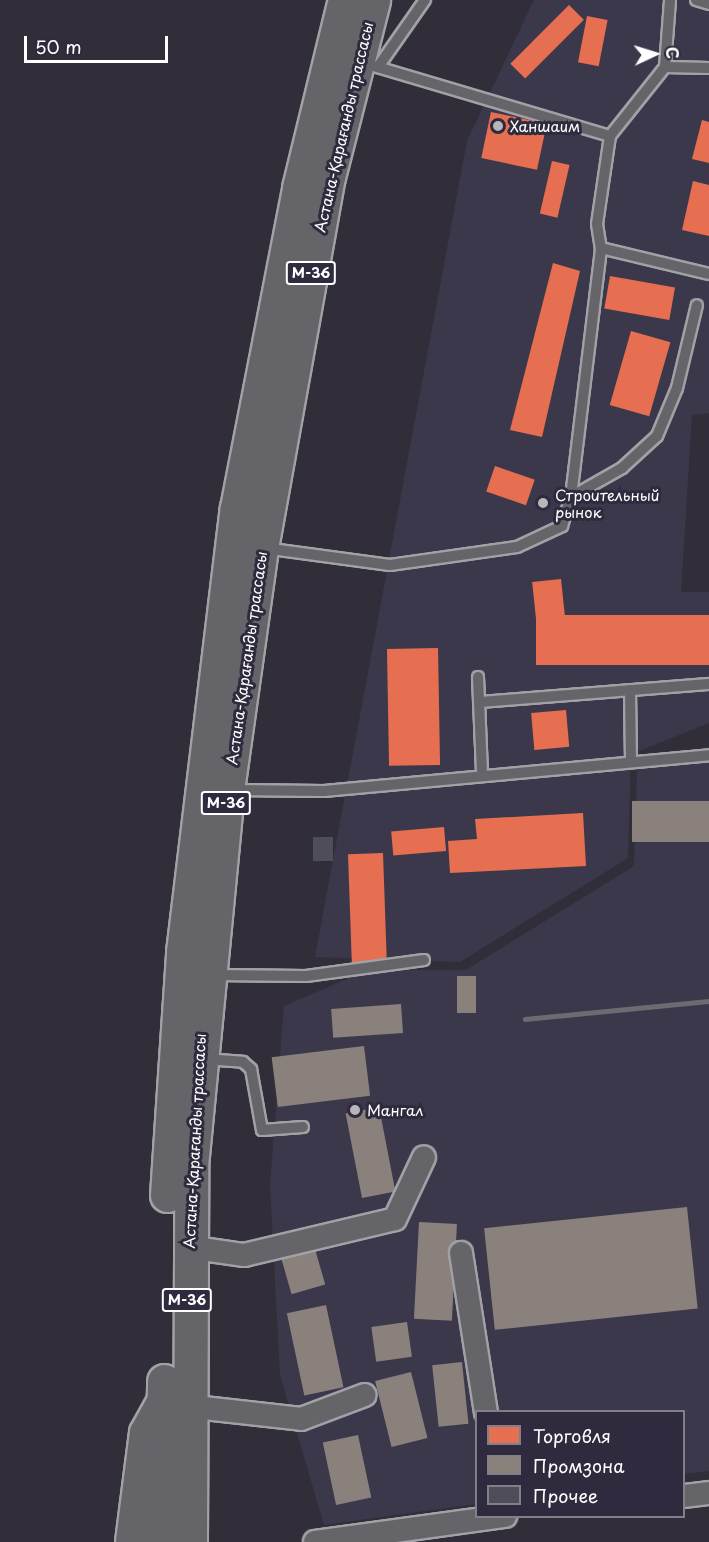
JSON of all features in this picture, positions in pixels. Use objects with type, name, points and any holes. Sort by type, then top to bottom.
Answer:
[{"type":"main road","name":"Астана-Қарағанды трассасы","points":[[190,1542],[175,1403],[172,1070],[237,508],[299,188],[345,0]]},
{"type":"main road","name":"Астана-Қарағанды трассасы","points":[[161,1542],[188,1247],[198,1058],[227,790],[261,548],[328,177],[368,64],[373,0]]},
{"type":"main road","points":[[132,1542],[146,1433],[175,1403]]},
{"type":"street","points":[[188,1247],[244,1255],[395,1219],[424,1157]]},
{"type":"street","points":[[461,1253],[486,1410]]},
{"type":"street","points":[[175,1403],[301,1419],[365,1395]]},
{"type":"street","points":[[685,1496],[709,1493]]},
{"type":"street","points":[[315,1542],[461,1534],[501,1518]]},
{"type":"lane","points":[[425,0],[368,64],[610,136]]},
{"type":"lane","points":[[261,548],[390,565],[517,547],[562,526],[571,497],[601,248],[597,224],[610,136],[665,67],[670,0]]},
{"type":"lane","points":[[696,0],[709,4]]},
{"type":"lane","points":[[665,67],[709,68]]},
{"type":"lane","points":[[601,248],[709,274]]},
{"type":"lane","points":[[571,497],[622,468],[657,436],[677,388],[697,305]]},
{"type":"lane","points":[[478,677],[483,772]]},
{"type":"lane","points":[[480,702],[709,684]]},
{"type":"lane","points":[[630,690],[632,762]]},
{"type":"lane","points":[[227,790],[324,791],[483,772],[709,755]]},
{"type":"lane","points":[[207,975],[306,976],[424,960]]},
{"type":"lane","points":[[198,1058],[243,1062],[251,1069],[262,1130],[303,1127]]},
{"type":"shaded area","name":"Строительный рынок","points":[[534,0],[709,0],[709,413],[692,415],[681,592],[709,592],[709,723],[631,754],[628,858],[460,962],[315,957],[467,141]]},
{"type":"shaded area","points":[[709,747],[709,1471],[685,1474],[685,1410],[475,1410],[475,1504],[324,1525],[280,1375],[270,1185],[284,1006],[368,970],[466,970],[634,866],[637,770]]},
{"type":"building: Торговля","points":[[569,5],[584,20],[525,79],[510,64]]},
{"type":"building: Торговля","points":[[587,16],[608,20],[599,66],[578,62]]},
{"type":"building: Торговля","points":[[491,112],[547,124],[537,170],[481,158]]},
{"type":"building: Торговля","points":[[702,120],[709,122],[709,163],[692,159]]},
{"type":"building: Торговля","points":[[552,161],[570,165],[557,218],[540,214]]},
{"type":"building: Торговля","points":[[693,181],[709,185],[709,236],[682,230]]},
{"type":"building: Торговля","points":[[553,263],[580,271],[542,437],[510,430]]},
{"type":"building: Торговля","points":[[610,276],[675,287],[669,320],[604,308]]},
{"type":"building: Торговля","points":[[631,331],[670,342],[649,416],[610,405]]},
{"type":"building: Торговля","points":[[495,466],[535,480],[526,505],[486,492]]},
{"type":"building: Торговля","points":[[561,579],[565,616],[536,619],[532,582]]},
{"type":"building: Торговля","points":[[536,615],[709,615],[709,665],[536,665]]},
{"type":"building: Торговля","points":[[438,648],[440,765],[389,766],[387,649]]},
{"type":"building: Торговля","points":[[566,710],[569,747],[534,750],[531,713]]},
{"type":"building: Торговля","points":[[583,813],[586,866],[450,873],[448,841],[477,839],[475,819]]},
{"type":"building: Торговля","points":[[444,827],[446,851],[393,856],[391,832]]},
{"type":"building: Торговля","points":[[383,853],[387,964],[352,965],[348,854]]},
{"type":"building: Промзона","points":[[632,801],[709,801],[709,842],[632,842]]},
{"type":"building: Промзона","points":[[457,976],[476,976],[476,1013],[457,1013]]},
{"type":"building: Промзона","points":[[401,1004],[403,1033],[333,1038],[331,1009]]},
{"type":"building: Промзона","points":[[364,1046],[370,1096],[278,1107],[272,1057]]},
{"type":"building: Промзона","points":[[379,1107],[395,1191],[362,1198],[346,1113]]},
{"type":"building: Промзона","points":[[687,1207],[698,1308],[495,1330],[484,1228]]},
{"type":"building: Промзона","points":[[419,1222],[457,1224],[452,1321],[414,1319]]},
{"type":"building: Промзона","points":[[315,1249],[325,1285],[292,1294],[281,1259]]},
{"type":"building: Промзона","points":[[326,1305],[343,1387],[304,1395],[287,1313]]},
{"type":"building: Промзона","points":[[407,1322],[412,1357],[376,1362],[371,1327]]},
{"type":"building: Промзона","points":[[462,1362],[468,1424],[439,1427],[432,1365]]},
{"type":"building: Промзона","points":[[411,1372],[427,1438],[392,1447],[375,1381]]},
{"type":"building: Промзона","points":[[358,1435],[371,1498],[336,1505],[323,1442]]},
{"type":"building: Прочее","points":[[313,837],[333,837],[333,861],[313,861]]},
{"type":"railway","points":[[525,1019],[709,1001]]},
{"type":"place","name":"Ханшаим","points":[[498,126]]},
{"type":"place","name":"Строительный рынок","points":[[543,503]]},
{"type":"place","name":"Мангал","points":[[355,1110]]}]
